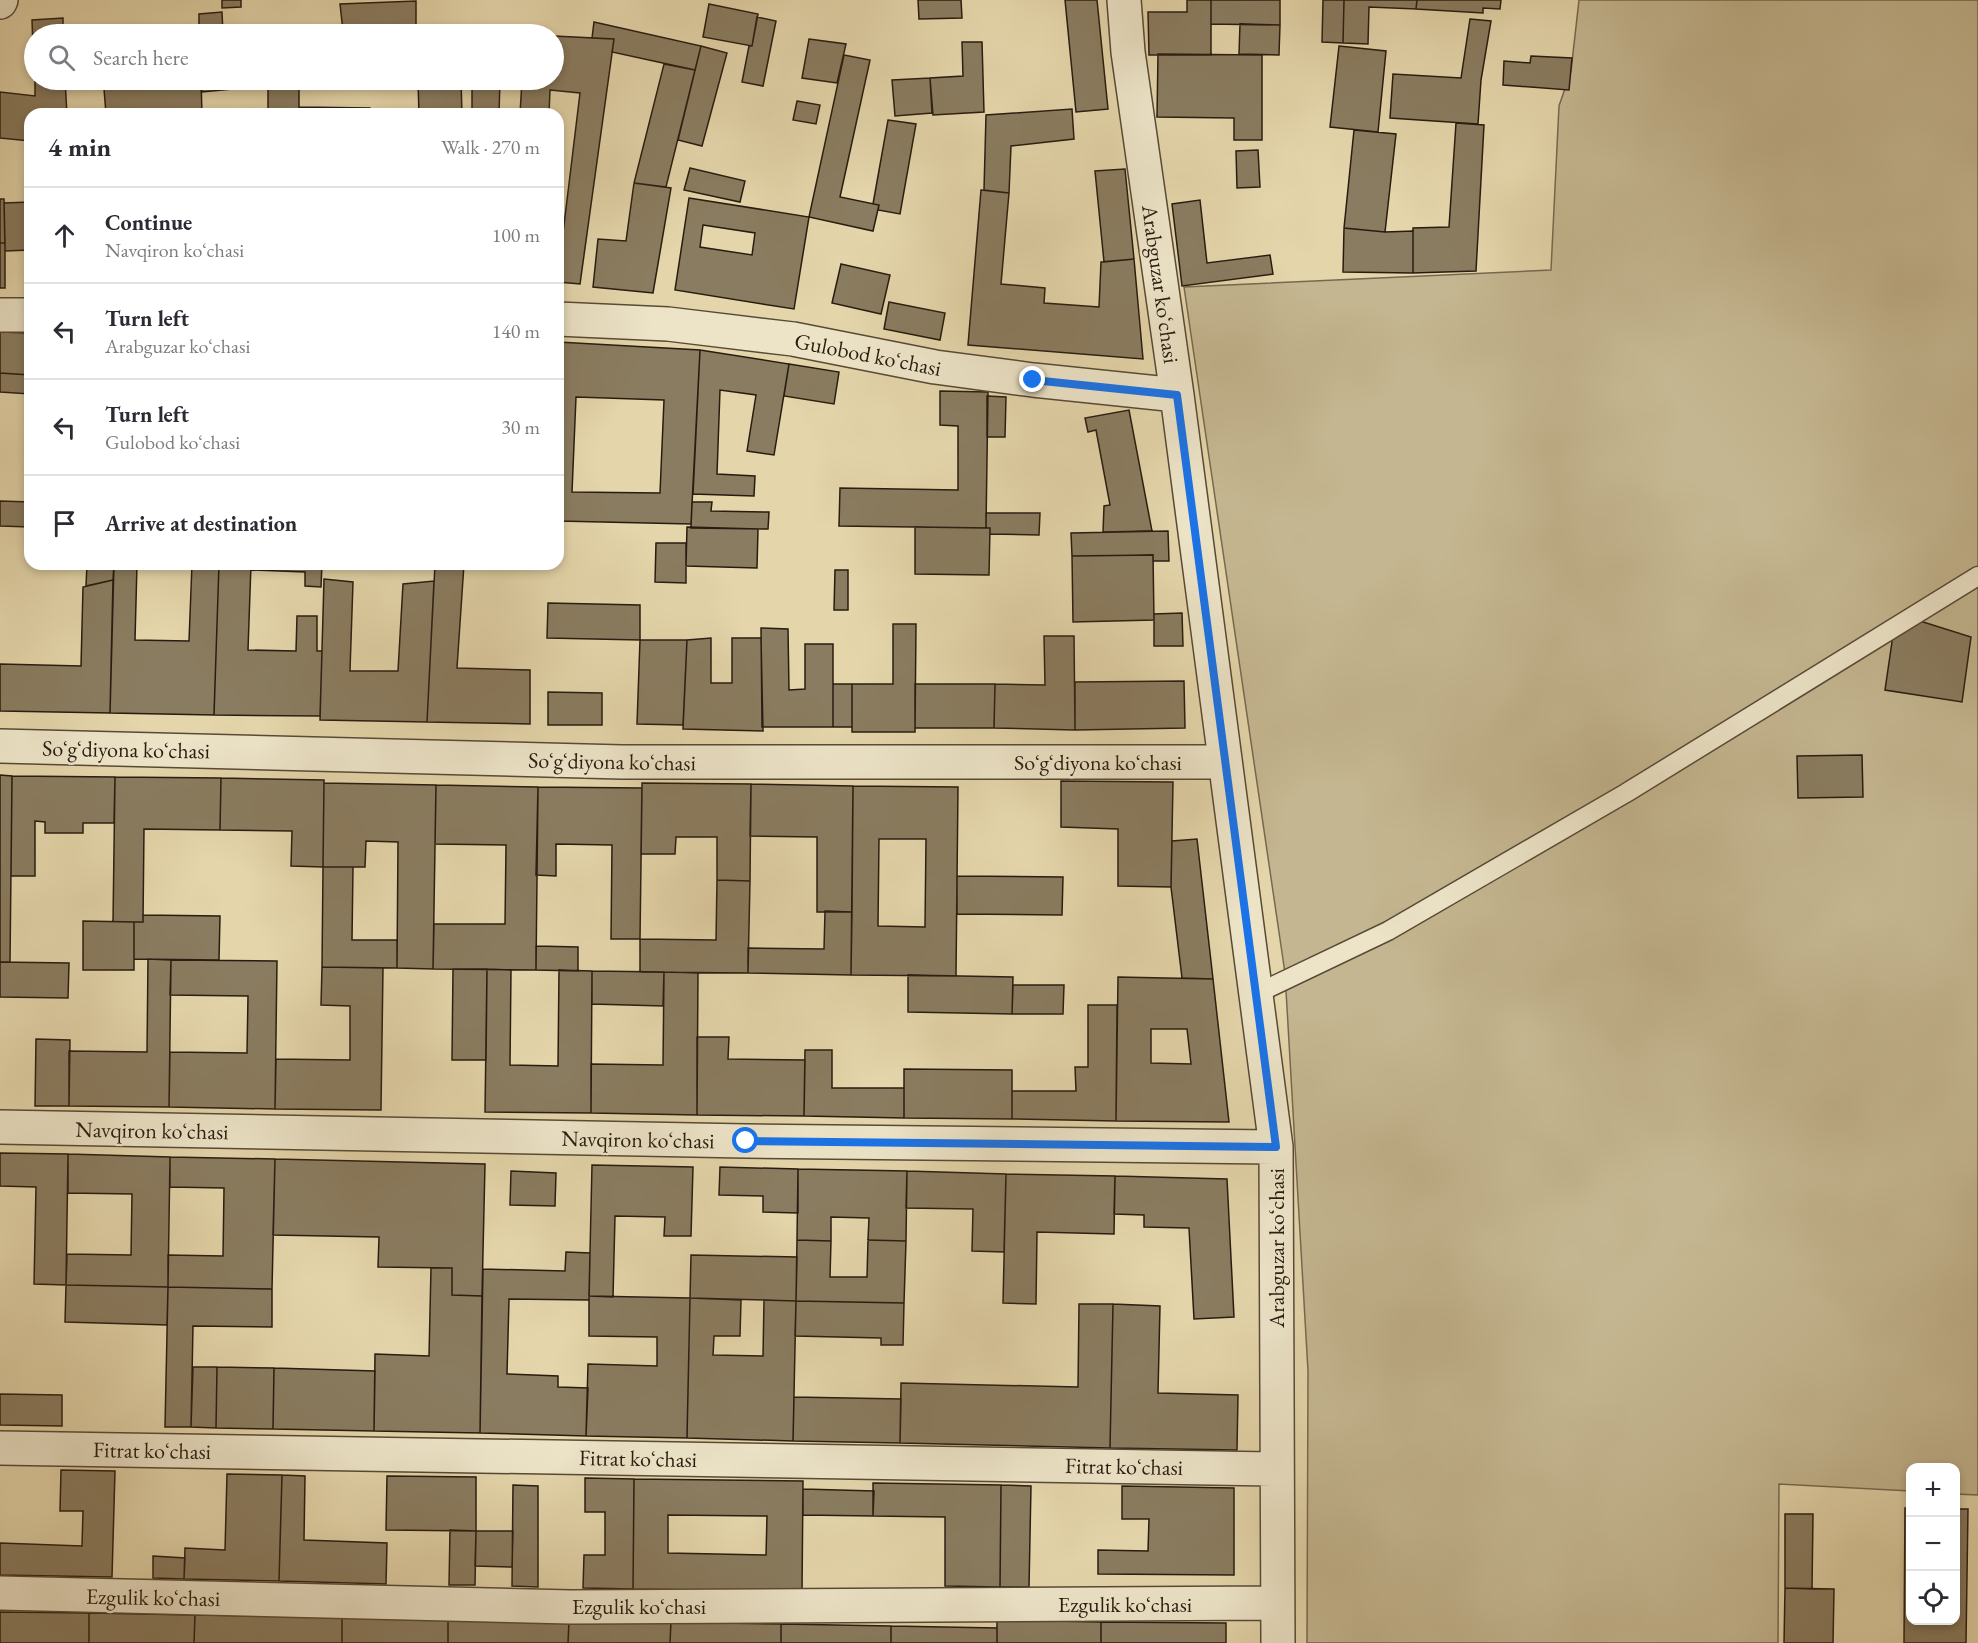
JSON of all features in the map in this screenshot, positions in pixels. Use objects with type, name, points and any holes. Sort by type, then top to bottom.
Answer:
[{"type":"street","name":"Arabguzar koʻchasi","points":[[1124,0],[1128,52],[1177,395],[1276,1147],[1278,1643]]},
{"type":"street","points":[[0,315],[24,315]]},
{"type":"street","name":"Gulobod koʻchasi","points":[[564,319],[691,326],[793,339],[935,368],[1177,395]]},
{"type":"street","name":"Soʻgʻdiyona koʻchasi","points":[[0,746],[622,762],[1224,762]]},
{"type":"street","name":"Navqiron koʻchasi","points":[[0,1127],[1276,1147]]},
{"type":"street","name":"Fitrat koʻchasi","points":[[0,1448],[1276,1469]]},
{"type":"street","name":"Ezgulik koʻchasi","points":[[0,1593],[571,1606],[1277,1603]]},
{"type":"lane","points":[[1256,994],[1388,931],[1626,793],[1978,576]]},
{"type":"shaded area","points":[[1579,0],[1978,0],[1978,1495],[1960,1494],[1960,1463],[1906,1463],[1906,1491],[1779,1484],[1778,1643],[1307,1643],[1308,1371],[1285,973],[1184,287],[1551,270],[1559,106],[1571,71]]},
{"type":"building","points":[[222,0],[241,0],[241,7],[222,8]]},
{"type":"building","points":[[918,0],[961,0],[962,18],[919,19]]},
{"type":"building","points":[[1065,0],[1097,0],[1108,109],[1076,112]]},
{"type":"building","points":[[1187,0],[1211,0],[1211,55],[1149,55],[1148,12],[1187,12]]},
{"type":"building","points":[[1211,0],[1280,0],[1280,25],[1211,24]]},
{"type":"building","points":[[1323,0],[1344,0],[1343,43],[1322,42]]},
{"type":"building","points":[[1344,0],[1417,0],[1416,9],[1369,7],[1368,44],[1343,43]]},
{"type":"building","points":[[1417,0],[1501,0],[1500,9],[1483,8],[1483,13],[1416,9]]},
{"type":"building","points":[[416,1],[416,24],[342,24],[340,4]]},
{"type":"building","points":[[709,4],[758,14],[752,46],[703,37]]},
{"type":"building","points":[[222,12],[223,24],[199,24],[199,14]]},
{"type":"building","points":[[757,17],[776,21],[763,86],[742,82]]},
{"type":"building","points":[[63,18],[63,24],[32,24],[32,20]]},
{"type":"building","points":[[1470,19],[1491,21],[1481,80],[1478,124],[1390,118],[1393,74],[1461,78]]},
{"type":"building","points":[[594,22],[701,46],[695,70],[612,52],[614,39],[592,38]]},
{"type":"building","points":[[1240,24],[1280,25],[1279,55],[1239,54]]},
{"type":"building","points":[[564,36],[614,39],[580,284],[564,283],[564,225],[580,93],[550,90],[564,90]]},
{"type":"building","points":[[809,39],[846,44],[837,83],[802,78]]},
{"type":"building","points":[[962,42],[982,42],[984,112],[933,115],[930,78],[963,76]]},
{"type":"building","points":[[701,46],[727,53],[702,146],[678,140]]},
{"type":"building","points":[[1339,46],[1386,51],[1378,132],[1330,127]]},
{"type":"building","points":[[1158,54],[1262,55],[1262,140],[1234,140],[1234,118],[1157,117]]},
{"type":"building","points":[[844,55],[870,60],[840,197],[879,205],[873,231],[809,217]]},
{"type":"building","points":[[1531,56],[1572,58],[1569,90],[1503,85],[1504,61],[1530,63]]},
{"type":"building","points":[[664,64],[695,70],[666,187],[634,183]]},
{"type":"building","points":[[930,78],[932,113],[895,116],[892,80]]},
{"type":"building","points":[[35,90],[66,90],[67,108],[24,108],[24,140],[0,138],[0,92],[35,96]]},
{"type":"building","points":[[104,90],[201,90],[202,108],[106,108]]},
{"type":"building","points":[[268,90],[299,90],[299,108],[268,108]]},
{"type":"building","points":[[418,90],[461,90],[462,108],[419,108]]},
{"type":"building","points":[[472,90],[500,90],[499,108],[472,108]]},
{"type":"building","points":[[521,90],[550,90],[549,108],[520,108]]},
{"type":"building","points":[[797,101],[820,105],[816,124],[793,120]]},
{"type":"building","points":[[299,107],[370,108],[299,108]]},
{"type":"building","points":[[1072,109],[1074,139],[1011,146],[1009,193],[984,190],[986,115]]},
{"type":"building","points":[[888,120],[916,124],[900,214],[878,210],[879,205],[873,204]]},
{"type":"building","points":[[1456,123],[1484,125],[1476,271],[1413,273],[1413,228],[1449,227]]},
{"type":"building","points":[[1354,130],[1396,134],[1385,232],[1344,228]]},
{"type":"building","points":[[1258,150],[1260,187],[1237,188],[1236,151]]},
{"type":"building","points":[[690,168],[745,181],[740,202],[684,190]]},
{"type":"building","points":[[1125,169],[1134,259],[1104,262],[1095,171]]},
{"type":"building","points":[[634,183],[671,188],[653,293],[593,287],[598,239],[626,241]]},
{"type":"building","points":[[981,190],[1009,193],[1001,284],[1045,288],[1044,303],[1099,307],[1101,262],[1134,259],[1143,359],[968,345]]},
{"type":"building","points":[[689,198],[809,217],[794,309],[675,290]],"holes":[[[703,225],[755,233],[752,255],[700,247]]]},
{"type":"building","points":[[0,199],[4,199],[5,243],[0,243]]},
{"type":"building","points":[[1200,200],[1207,263],[1270,255],[1273,274],[1182,286],[1172,204]]},
{"type":"building","points":[[24,202],[24,250],[5,251],[4,203]]},
{"type":"building","points":[[1344,228],[1385,232],[1413,231],[1413,273],[1343,272]]},
{"type":"building","points":[[0,243],[5,243],[5,288],[0,288]]},
{"type":"building","points":[[841,264],[890,275],[881,314],[832,303]]},
{"type":"building","points":[[889,302],[945,313],[940,340],[884,329]]},
{"type":"building","points":[[0,332],[24,333],[24,375],[0,373]]},
{"type":"building","points":[[564,342],[700,350],[691,524],[564,521]],"holes":[[[576,397],[664,400],[660,493],[572,492]]]},
{"type":"building","points":[[700,350],[789,364],[774,455],[747,451],[756,395],[720,390],[717,474],[755,476],[754,496],[693,494]]},
{"type":"building","points":[[789,364],[839,372],[834,404],[784,396]]},
{"type":"building","points":[[0,373],[24,375],[24,394],[0,392]]},
{"type":"building","points":[[940,391],[988,392],[986,528],[839,526],[840,488],[958,490],[958,426],[940,425]]},
{"type":"building","points":[[987,396],[1006,397],[1005,437],[987,437]]},
{"type":"building","points":[[1129,410],[1152,531],[1103,532],[1104,506],[1110,505],[1096,430],[1088,432],[1085,418]]},
{"type":"building","points":[[0,501],[24,502],[24,527],[0,526]]},
{"type":"building","points":[[692,502],[712,502],[711,511],[769,512],[768,529],[691,528]]},
{"type":"building","points":[[986,513],[1040,513],[1039,535],[990,534],[990,528],[986,528]]},
{"type":"building","points":[[687,527],[758,529],[757,568],[686,566]]},
{"type":"building","points":[[915,527],[990,528],[989,575],[915,574]]},
{"type":"building","points":[[1168,531],[1169,561],[1153,561],[1153,555],[1072,556],[1071,533]]},
{"type":"building","points":[[656,543],[686,543],[686,583],[655,582]]},
{"type":"building","points":[[1153,555],[1154,620],[1073,622],[1072,556]]},
{"type":"building","points":[[87,570],[114,570],[113,580],[86,586]]},
{"type":"building","points":[[114,570],[137,570],[135,640],[189,641],[192,570],[219,570],[214,715],[110,713]]},
{"type":"building","points":[[219,570],[251,570],[248,650],[296,651],[297,616],[317,616],[317,651],[322,651],[320,716],[214,715]]},
{"type":"building","points":[[251,570],[322,570],[321,587],[305,586],[305,572]]},
{"type":"building","points":[[435,570],[464,570],[457,668],[530,670],[530,724],[427,722]]},
{"type":"building","points":[[835,570],[848,570],[848,610],[834,610]]},
{"type":"building","points":[[324,579],[353,582],[350,671],[398,671],[403,584],[434,581],[427,722],[320,720]]},
{"type":"building","points":[[113,580],[110,713],[0,711],[0,664],[81,666],[83,587]]},
{"type":"building","points":[[548,603],[640,605],[640,640],[547,638]]},
{"type":"building","points":[[1182,613],[1183,646],[1154,646],[1154,614]]},
{"type":"building","points":[[1920,621],[1971,637],[1962,702],[1885,690],[1893,635]]},
{"type":"building","points":[[893,624],[916,624],[915,732],[852,732],[852,684],[893,684]]},
{"type":"building","points":[[761,628],[788,629],[789,690],[805,689],[805,644],[833,644],[833,727],[762,727]]},
{"type":"building","points":[[1044,636],[1074,636],[1075,730],[994,728],[995,684],[1045,685]]},
{"type":"building","points":[[711,638],[711,683],[732,683],[732,638],[761,638],[763,731],[683,729],[687,640]]},
{"type":"building","points":[[640,640],[687,640],[683,725],[637,724]]},
{"type":"building","points":[[1184,681],[1185,728],[1075,730],[1075,682]]},
{"type":"building","points":[[833,684],[852,684],[852,727],[833,727]]},
{"type":"building","points":[[915,684],[995,684],[994,728],[915,728]]},
{"type":"building","points":[[548,692],[602,693],[602,725],[548,725]]},
{"type":"building","points":[[1862,755],[1863,797],[1798,798],[1797,756]]},
{"type":"building","points":[[0,775],[12,776],[10,962],[0,962]]},
{"type":"building","points":[[12,776],[115,777],[114,823],[83,823],[83,833],[45,833],[45,822],[35,821],[35,876],[11,876]]},
{"type":"building","points":[[115,777],[221,778],[220,830],[144,829],[143,922],[113,922]]},
{"type":"building","points":[[221,778],[324,780],[323,867],[291,866],[292,831],[220,830]]},
{"type":"building","points":[[1061,781],[1173,782],[1171,887],[1118,886],[1118,829],[1061,827]]},
{"type":"building","points":[[324,783],[436,785],[433,969],[397,968],[398,842],[366,841],[365,867],[323,867]]},
{"type":"building","points":[[642,783],[751,784],[750,881],[717,880],[717,837],[676,837],[675,854],[641,854]]},
{"type":"building","points":[[751,784],[853,786],[852,912],[817,912],[817,837],[750,836]]},
{"type":"building","points":[[436,785],[538,787],[536,970],[433,969],[434,924],[505,924],[506,845],[435,844]]},
{"type":"building","points":[[853,786],[958,787],[956,976],[851,975]],"holes":[[[879,839],[926,839],[925,927],[878,926]]]},
{"type":"building","points":[[538,787],[642,788],[640,939],[611,939],[612,845],[556,844],[556,876],[536,875]]},
{"type":"building","points":[[1197,839],[1213,979],[1182,978],[1171,887],[1172,841]]},
{"type":"building","points":[[323,867],[353,867],[352,940],[397,940],[397,968],[322,967]]},
{"type":"building","points":[[957,876],[1063,877],[1062,915],[957,914]]},
{"type":"building","points":[[717,880],[750,881],[748,973],[640,972],[640,939],[716,940]]},
{"type":"building","points":[[825,911],[852,912],[851,975],[748,973],[748,948],[824,949]]},
{"type":"building","points":[[143,915],[220,916],[219,960],[134,959],[134,922],[143,922]]},
{"type":"building","points":[[83,921],[134,922],[134,970],[83,970]]},
{"type":"building","points":[[536,946],[578,947],[578,971],[536,970]]},
{"type":"building","points":[[148,959],[171,960],[169,1107],[69,1106],[69,1051],[147,1052]]},
{"type":"building","points":[[171,960],[277,961],[275,1109],[169,1107],[170,1052],[247,1053],[248,996],[170,995]]},
{"type":"building","points":[[0,962],[69,963],[68,998],[0,997]]},
{"type":"building","points":[[322,967],[383,968],[381,1110],[275,1109],[276,1059],[350,1060],[350,1006],[321,1005]]},
{"type":"building","points":[[453,969],[487,969],[486,1060],[452,1060]]},
{"type":"building","points":[[487,969],[511,970],[510,1065],[558,1066],[559,970],[592,971],[591,1113],[485,1112]]},
{"type":"building","points":[[592,971],[664,972],[663,1006],[592,1004]]},
{"type":"building","points":[[664,972],[698,973],[697,1115],[591,1113],[591,1064],[663,1065]]},
{"type":"building","points":[[908,975],[1013,977],[1012,1014],[908,1012]]},
{"type":"building","points":[[1118,977],[1213,979],[1229,1122],[1116,1121]],"holes":[[[1151,1029],[1187,1029],[1191,1064],[1151,1063]]]},
{"type":"building","points":[[1013,985],[1064,985],[1063,1014],[1012,1014]]},
{"type":"building","points":[[1088,1005],[1117,1005],[1116,1121],[1012,1119],[1012,1091],[1076,1091],[1075,1067],[1088,1067]]},
{"type":"building","points":[[697,1037],[729,1037],[728,1059],[805,1060],[804,1116],[697,1115]]},
{"type":"building","points":[[36,1039],[70,1040],[69,1106],[35,1106]]},
{"type":"building","points":[[805,1050],[832,1050],[832,1088],[904,1088],[904,1118],[804,1116]]},
{"type":"building","points":[[904,1069],[1012,1070],[1012,1119],[904,1118]]},
{"type":"building","points":[[0,1153],[68,1154],[66,1285],[34,1284],[36,1187],[0,1186]]},
{"type":"building","points":[[68,1154],[170,1157],[168,1287],[66,1285],[67,1254],[131,1255],[132,1194],[68,1193]]},
{"type":"building","points":[[170,1157],[275,1159],[272,1289],[168,1287],[168,1255],[223,1256],[224,1188],[170,1187]]},
{"type":"building","points":[[275,1159],[485,1164],[482,1296],[452,1295],[452,1268],[378,1267],[379,1237],[273,1235]]},
{"type":"building","points":[[592,1165],[693,1167],[691,1236],[664,1236],[665,1217],[615,1216],[613,1297],[589,1296]]},
{"type":"building","points":[[720,1167],[798,1169],[798,1213],[763,1212],[763,1196],[719,1195]]},
{"type":"building","points":[[798,1169],[907,1171],[906,1241],[868,1240],[869,1218],[831,1217],[831,1241],[797,1240]]},
{"type":"building","points":[[511,1171],[556,1173],[555,1206],[510,1205]]},
{"type":"building","points":[[907,1171],[1006,1174],[1004,1252],[972,1251],[973,1209],[906,1208]]},
{"type":"building","points":[[1006,1174],[1115,1176],[1114,1234],[1037,1232],[1036,1304],[1003,1303]]},
{"type":"building","points":[[1115,1176],[1227,1179],[1234,1317],[1194,1319],[1189,1228],[1144,1227],[1144,1215],[1114,1214]]},
{"type":"building","points":[[797,1240],[831,1241],[830,1277],[867,1277],[868,1240],[906,1241],[904,1303],[796,1301]]},
{"type":"building","points":[[566,1252],[590,1253],[589,1300],[509,1299],[507,1374],[558,1376],[558,1387],[588,1388],[586,1436],[480,1433],[483,1269],[565,1271]]},
{"type":"building","points":[[691,1255],[797,1257],[796,1301],[690,1298]]},
{"type":"building","points":[[431,1268],[452,1268],[452,1295],[482,1296],[480,1433],[374,1431],[375,1354],[429,1356]]},
{"type":"building","points":[[66,1285],[168,1287],[167,1325],[65,1322]]},
{"type":"building","points":[[168,1287],[272,1289],[272,1327],[193,1326],[191,1427],[165,1427]]},
{"type":"building","points":[[589,1296],[690,1298],[687,1438],[586,1436],[588,1364],[657,1366],[657,1337],[589,1336]]},
{"type":"building","points":[[690,1298],[741,1300],[740,1336],[714,1336],[713,1355],[763,1356],[764,1300],[796,1301],[793,1441],[687,1438]]},
{"type":"building","points":[[796,1301],[904,1303],[903,1345],[881,1345],[881,1338],[795,1336]]},
{"type":"building","points":[[1079,1304],[1113,1304],[1110,1448],[900,1443],[901,1383],[1078,1387]]},
{"type":"building","points":[[1113,1304],[1160,1306],[1158,1393],[1238,1395],[1237,1450],[1110,1448]]},
{"type":"building","points":[[193,1367],[217,1367],[216,1428],[191,1427]]},
{"type":"building","points":[[217,1367],[274,1368],[273,1429],[216,1428]]},
{"type":"building","points":[[274,1368],[375,1371],[374,1431],[273,1429]]},
{"type":"building","points":[[0,1394],[62,1395],[62,1426],[0,1425]]},
{"type":"building","points":[[794,1397],[901,1399],[900,1443],[793,1441]]},
{"type":"building","points":[[61,1470],[115,1471],[112,1577],[0,1575],[0,1543],[82,1546],[83,1511],[60,1511]]},
{"type":"building","points":[[227,1474],[282,1475],[279,1581],[184,1579],[185,1548],[225,1550]]},
{"type":"building","points":[[282,1475],[305,1476],[304,1540],[387,1543],[386,1584],[279,1581]]},
{"type":"building","points":[[387,1476],[476,1477],[476,1531],[386,1530]]},
{"type":"building","points":[[585,1478],[634,1479],[633,1589],[583,1588],[584,1555],[605,1555],[605,1512],[585,1512]]},
{"type":"building","points":[[634,1479],[803,1481],[802,1592],[633,1589]],"holes":[[[668,1515],[767,1516],[766,1555],[668,1553]]]},
{"type":"building","points":[[873,1483],[1001,1485],[1000,1587],[945,1586],[945,1517],[873,1516]]},
{"type":"building","points":[[513,1485],[538,1486],[538,1587],[512,1586]]},
{"type":"building","points":[[1001,1485],[1031,1486],[1029,1587],[1000,1587]]},
{"type":"building","points":[[1122,1486],[1234,1488],[1234,1575],[1098,1574],[1098,1550],[1148,1551],[1149,1519],[1122,1519]]},
{"type":"building","points":[[803,1489],[874,1491],[873,1516],[803,1515]]},
{"type":"building","points":[[1905,1508],[1906,1625],[1960,1625],[1960,1509],[1968,1509],[1966,1643],[1904,1643]]},
{"type":"building","points":[[1785,1514],[1813,1514],[1812,1589],[1785,1588]]},
{"type":"building","points":[[450,1530],[476,1531],[475,1585],[449,1585]]},
{"type":"building","points":[[476,1531],[513,1531],[512,1567],[475,1566]]},
{"type":"building","points":[[153,1556],[185,1558],[184,1579],[153,1578]]},
{"type":"building","points":[[1785,1588],[1834,1589],[1833,1643],[1784,1643]]},
{"type":"building","points":[[0,1612],[89,1613],[89,1643],[0,1643]]},
{"type":"building","points":[[89,1613],[195,1615],[194,1643],[89,1643]]},
{"type":"building","points":[[195,1615],[342,1617],[342,1643],[194,1643]]},
{"type":"building","points":[[342,1617],[448,1619],[448,1643],[342,1643]]},
{"type":"building","points":[[448,1619],[569,1621],[568,1643],[448,1643]]},
{"type":"building","points":[[997,1620],[1101,1622],[1101,1643],[997,1643]]},
{"type":"building","points":[[569,1621],[671,1622],[670,1643],[568,1643]]},
{"type":"building","points":[[671,1622],[781,1624],[781,1643],[670,1643]]},
{"type":"building","points":[[1101,1622],[1226,1623],[1226,1643],[1101,1643]]},
{"type":"building","points":[[781,1624],[891,1626],[891,1643],[781,1643]]},
{"type":"building","points":[[891,1626],[997,1628],[997,1643],[891,1643]]},
{"type":"route","points":[[746,1141],[1276,1147],[1177,395],[1033,380]]}]
